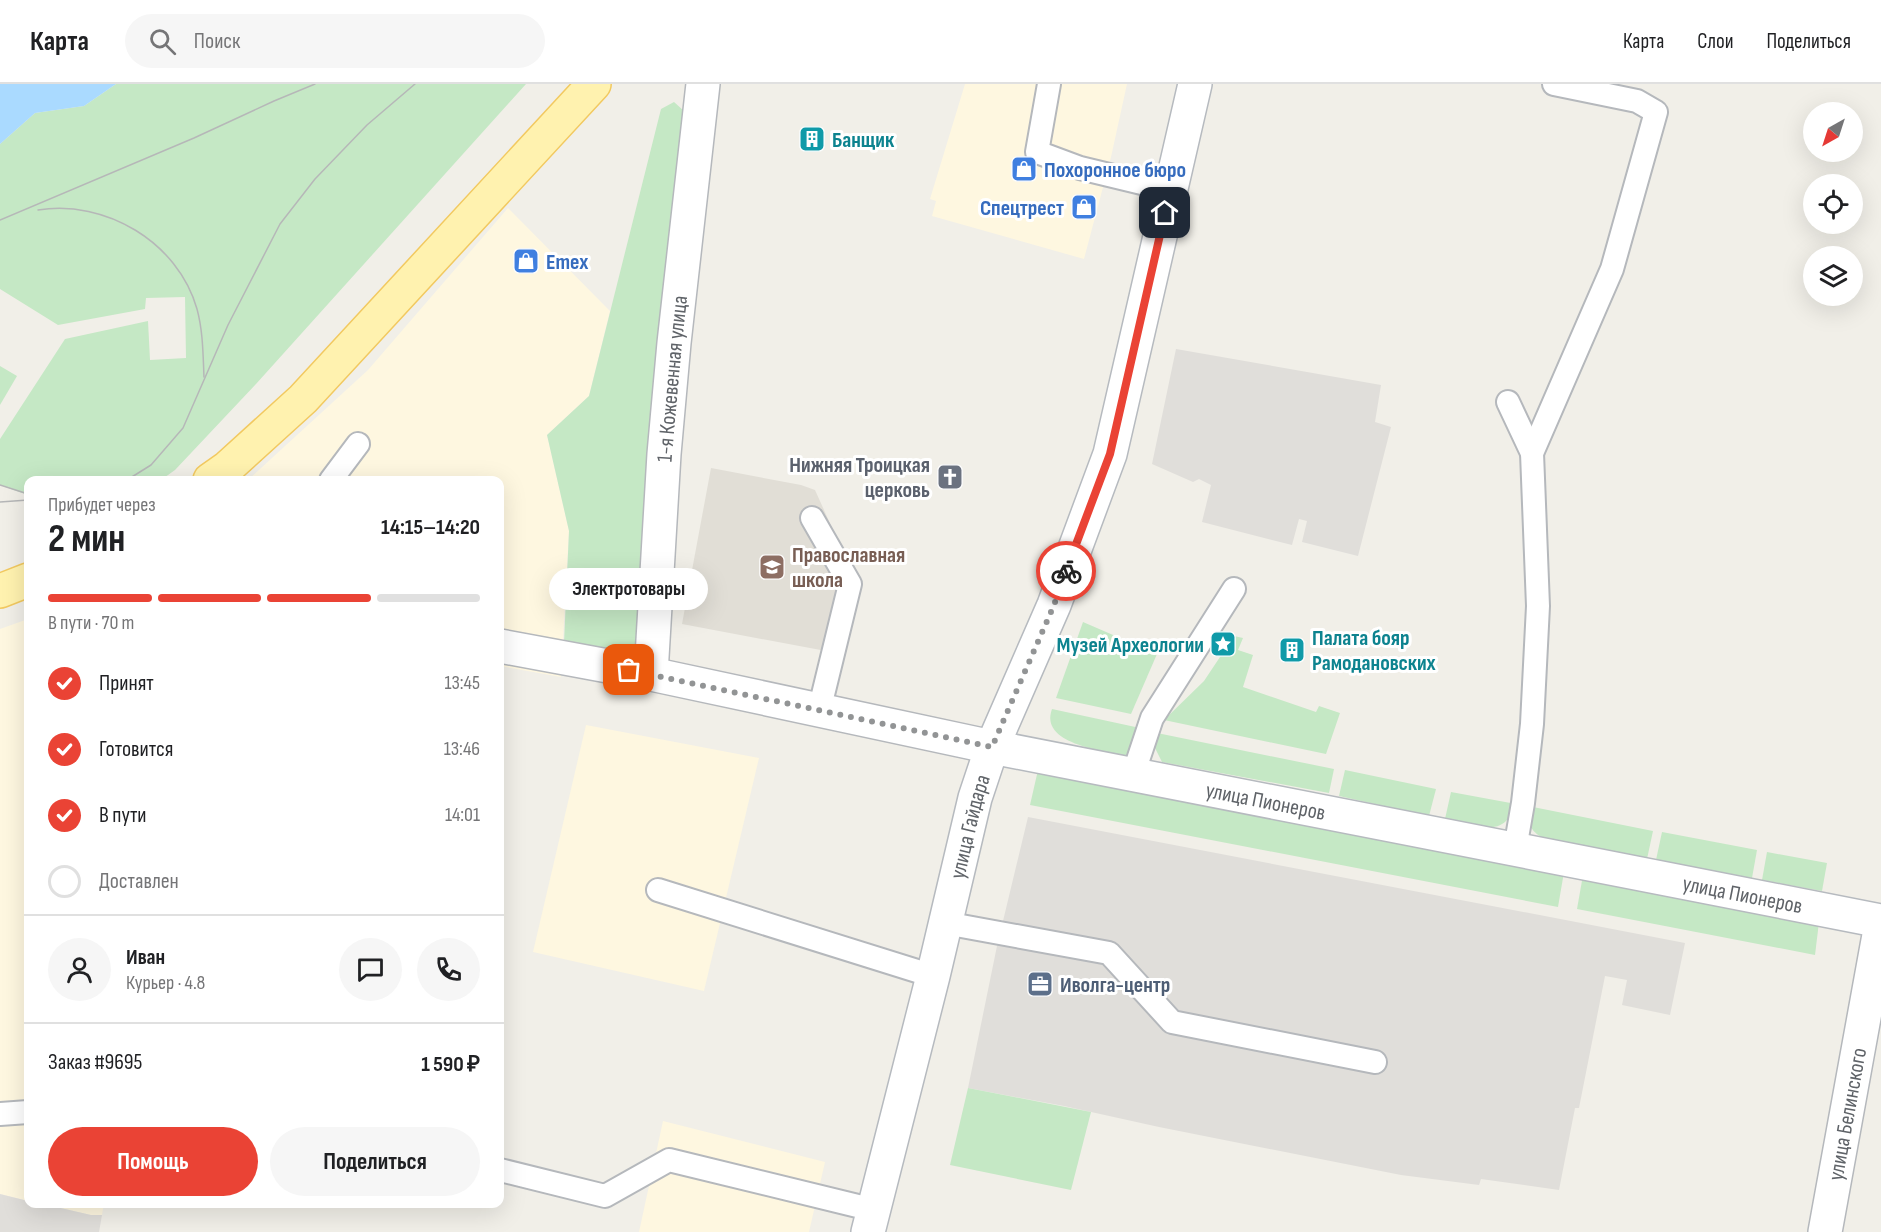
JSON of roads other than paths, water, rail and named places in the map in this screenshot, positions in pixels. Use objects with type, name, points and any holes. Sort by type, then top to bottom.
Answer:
[{"type":"main road","points":[[216,476],[303,399],[594,84]]},
{"type":"main road","points":[[0,580],[24,576]]},
{"type":"main road","points":[[0,591],[24,582]]},
{"type":"street","name":"1-я Кожевенная улица","points":[[651,675],[673,354],[703,84]]},
{"type":"street","name":"улица Гайдара","points":[[871,1221],[975,798],[992,747],[1054,605],[1110,454],[1195,84]]},
{"type":"street","name":"улица Пионеров","points":[[504,647],[651,675],[992,747],[1881,922]]},
{"type":"street","name":"улица Белинского","points":[[1825,1232],[1881,922]]},
{"type":"lane","points":[[1049,84],[1037,152],[1080,168],[1171,190]]},
{"type":"lane","points":[[1532,453],[1612,269],[1656,112],[1637,101],[1554,84]]},
{"type":"lane","points":[[1508,402],[1532,453],[1538,606],[1533,724],[1515,849]]},
{"type":"lane","points":[[334,476],[358,444]]},
{"type":"lane","points":[[812,518],[850,584],[819,711]]},
{"type":"lane","points":[[1133,775],[1152,718],[1234,589]]},
{"type":"lane","points":[[658,890],[933,976]]},
{"type":"lane","points":[[945,923],[1109,953],[1172,1022],[1375,1062]]},
{"type":"lane","points":[[0,1114],[24,1112]]},
{"type":"lane","points":[[504,1171],[605,1196],[669,1160],[871,1221]]},
{"type":"water","points":[[0,84],[116,84],[84,106],[35,113],[0,144]]},
{"type":"tram line","points":[[0,220],[315,84]]},
{"type":"tram line","points":[[133,476],[151,465],[183,428],[228,325],[280,224],[315,179],[367,125],[415,84]]},
{"type":"tram line","points":[[38,210],[63,208],[88,211],[136,230],[156,245],[174,264],[187,285],[197,309],[202,334],[204,377]]},
{"type":"tram line","points":[[0,485],[24,493]]},
{"type":"tram line","points":[[0,502],[24,500]]},
{"type":"place","name":"Банщик","points":[[812,139]]},
{"type":"place","name":"Похоронное бюро","points":[[1024,169]]},
{"type":"place","name":"Спецтрест","points":[[1084,207]]},
{"type":"place","name":"Emex","points":[[526,261]]},
{"type":"place","name":"Нижняя Троицкая церковь","points":[[950,477]]},
{"type":"place","name":"Православная школа","points":[[772,567]]},
{"type":"place","name":"Музей Археологии","points":[[1223,644]]},
{"type":"place","name":"Палата бояр Рамодановских","points":[[1292,650]]},
{"type":"place","name":"Электротовары","points":[[629,670]]},
{"type":"place","name":"Иволга-центр","points":[[1040,984]]}]
